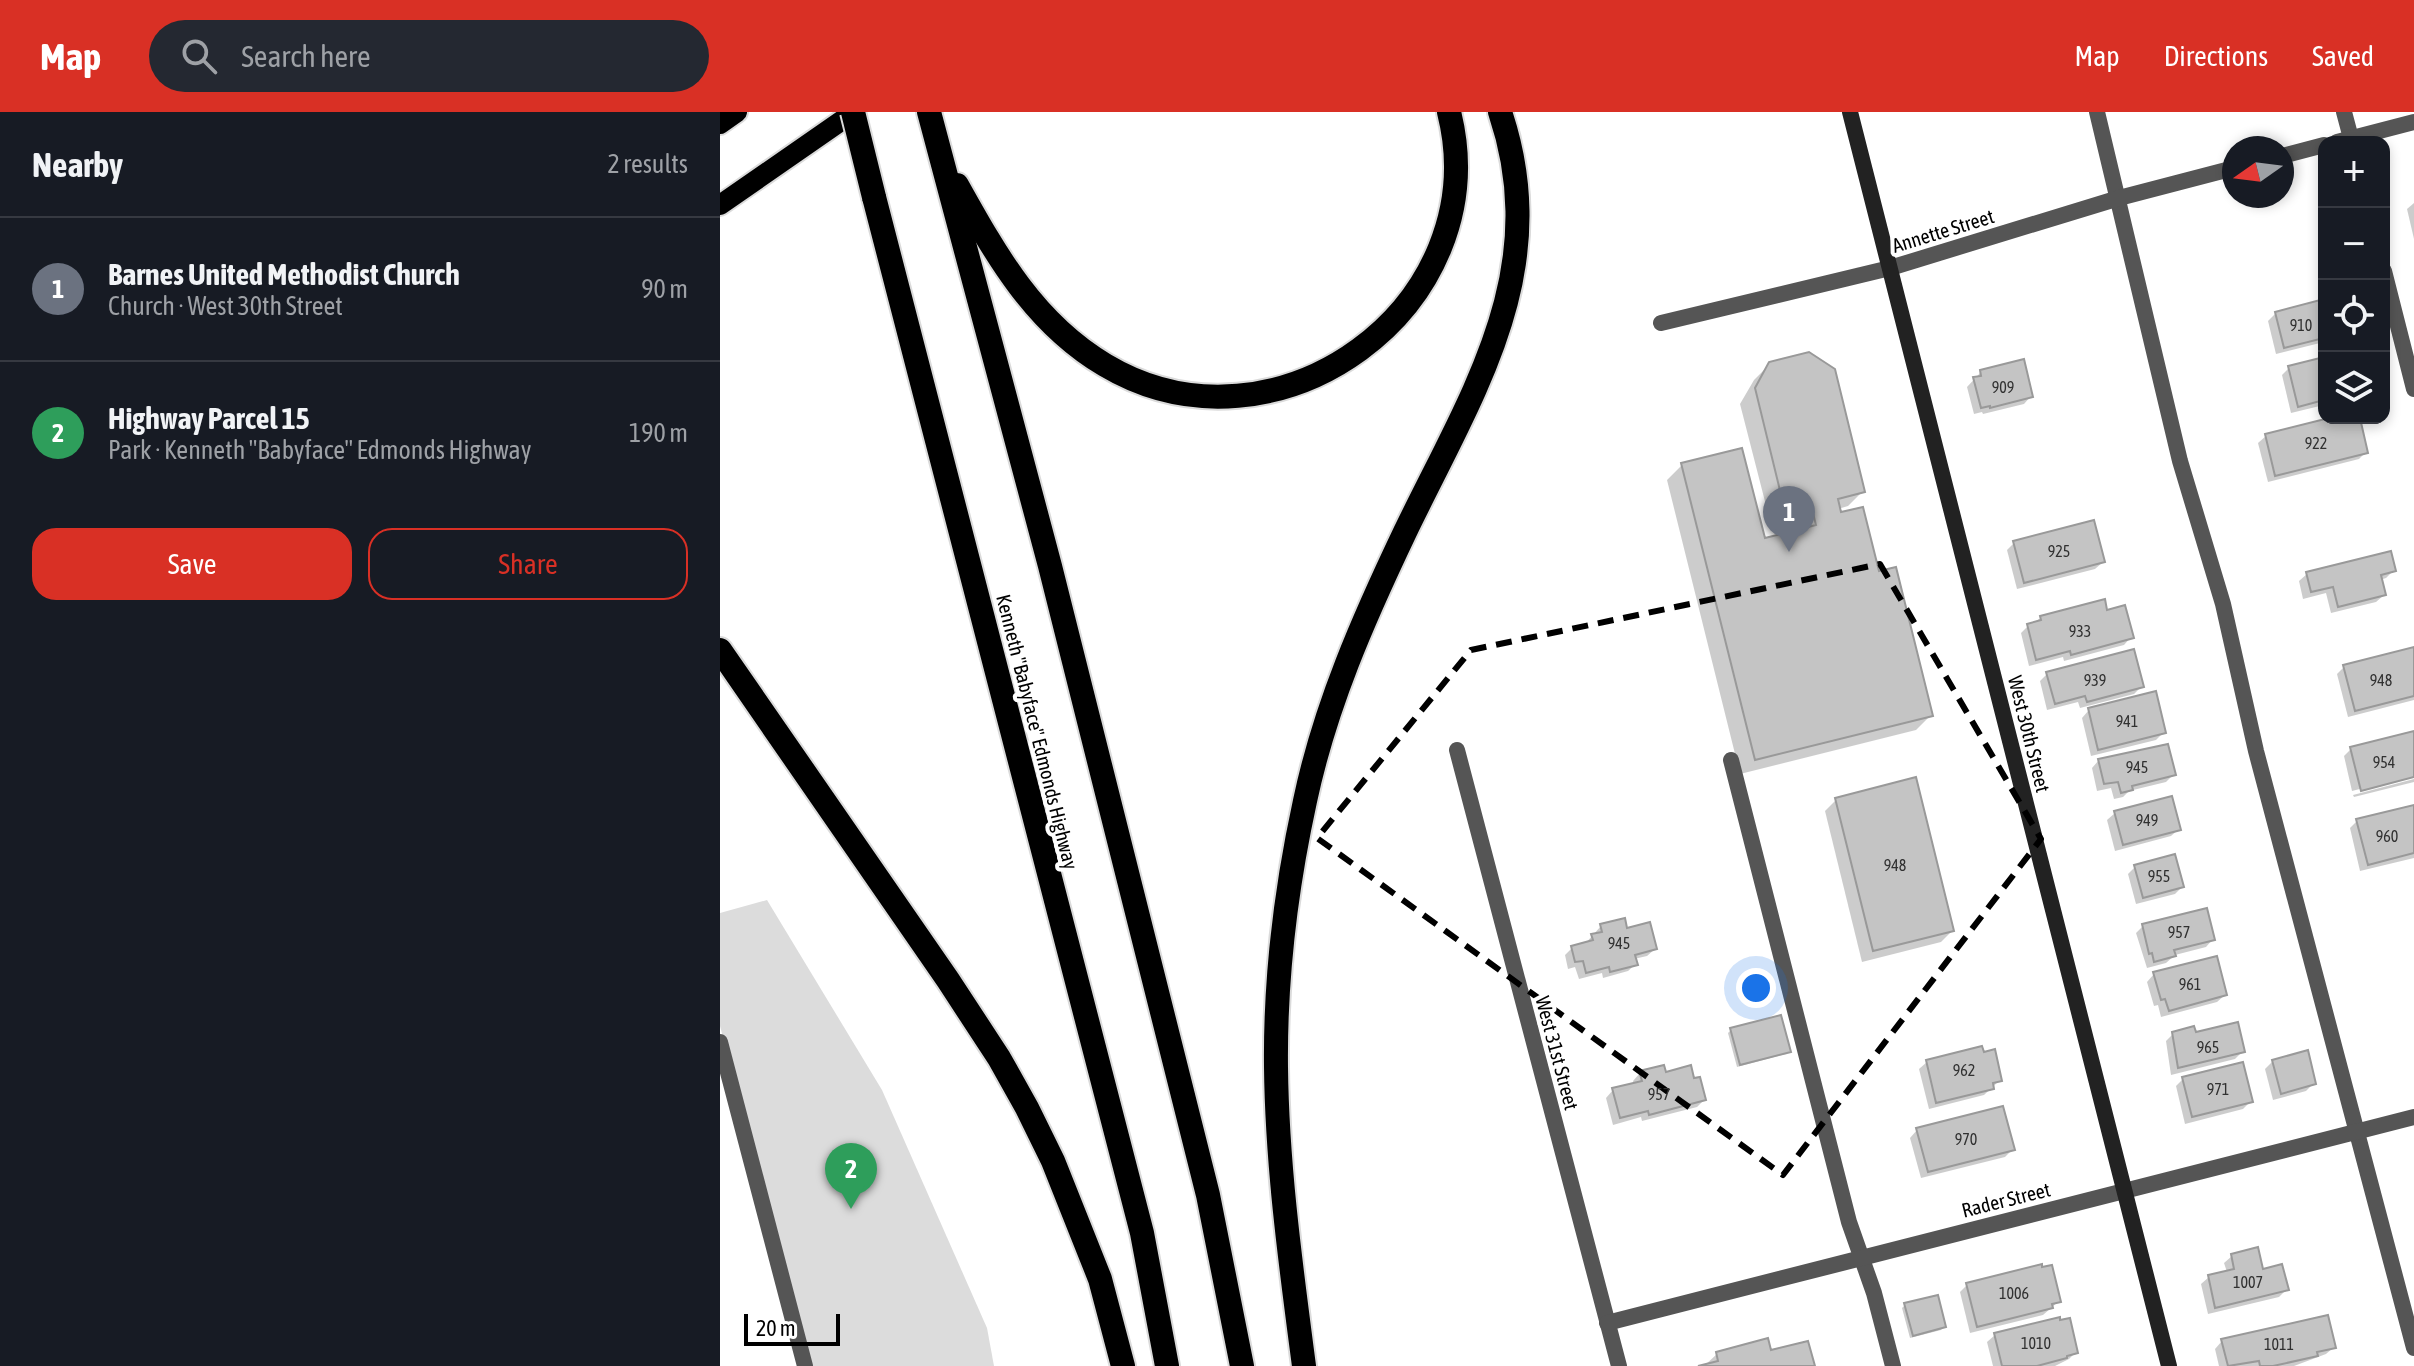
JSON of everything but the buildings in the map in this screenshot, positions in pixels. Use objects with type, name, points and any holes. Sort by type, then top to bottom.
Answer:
[{"type":"highway","name":"Kenneth \"Babyface\" Edmonds Highway","points":[[854,112],[1142,1233],[1167,1366]]},
{"type":"highway","points":[[929,112],[1050,566],[1208,1195],[1242,1366]]},
{"type":"highway","points":[[939,151],[995,254],[1030,302],[1063,337],[1106,366],[1161,389],[1205,395],[1249,395],[1279,389],[1334,368],[1382,333],[1411,300],[1440,248],[1452,206],[1456,161],[1449,112]]},
{"type":"highway","points":[[1304,1366],[1279,1133],[1276,1067],[1277,1014],[1289,879],[1305,797],[1347,662],[1399,546],[1483,375],[1506,309],[1516,259],[1517,202],[1511,153],[1500,112]]},
{"type":"highway","points":[[720,650],[961,999],[1027,1108],[1053,1161],[1100,1279],[1123,1366]]},
{"type":"main road","points":[[720,124],[737,112]]},
{"type":"main road","points":[[720,205],[854,112]]},
{"type":"main road","name":"West 30th Street","points":[[1850,112],[2169,1366]]},
{"type":"street","points":[[2097,112],[2180,461],[2223,604],[2256,751],[2414,1348]]},
{"type":"street","points":[[2344,112],[2346,136]]},
{"type":"street","points":[[2365,136],[2414,122]]},
{"type":"street","points":[[2294,153],[2318,147]]},
{"type":"street","name":"Annette Street","points":[[1661,323],[1890,268],[2119,198],[2222,171]]},
{"type":"street","points":[[2386,280],[2414,389]]},
{"type":"street","name":"West 31st Street","points":[[1457,750],[1619,1366]]},
{"type":"street","points":[[1731,760],[1849,1222],[1874,1293],[1893,1366]]},
{"type":"street","points":[[720,1042],[805,1366]]},
{"type":"street","name":"Rader Street","points":[[1607,1323],[2414,1117]]},
{"type":"highlighted area","points":[[1880,564],[2041,839],[1783,1175],[1317,838],[1471,650]]},
{"type":"shaded area","points":[[767,900],[882,1090],[987,1328],[994,1366],[809,1366],[720,1026],[720,913]]},
{"type":"place","name":"Barnes United Methodist Church","points":[[1789,552]]},
{"type":"place","name":"Highway Parcel 15","points":[[851,1209]]}]
